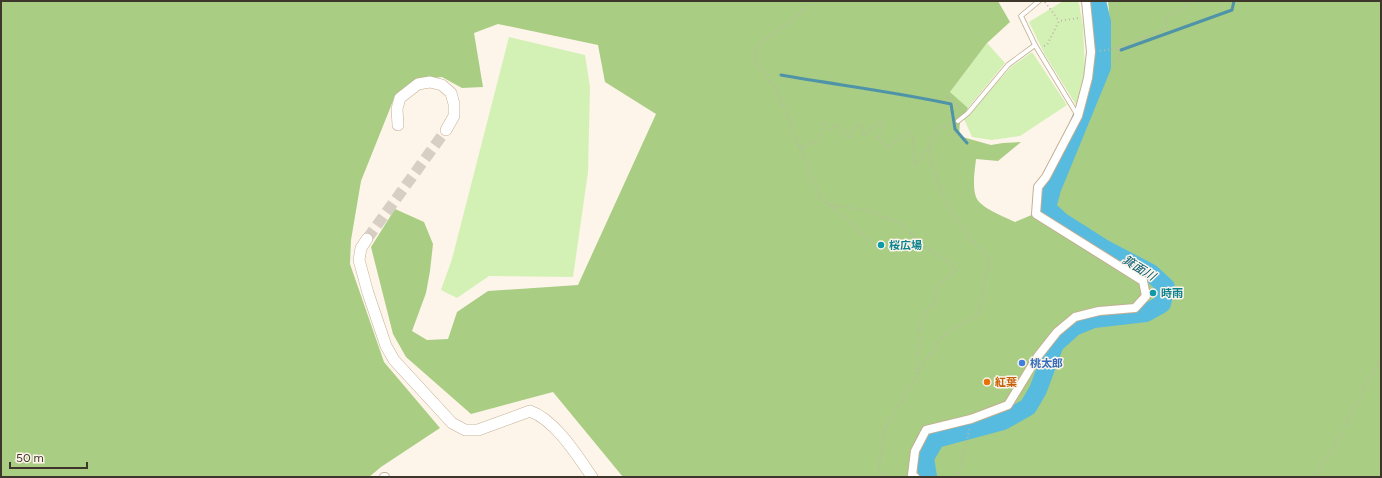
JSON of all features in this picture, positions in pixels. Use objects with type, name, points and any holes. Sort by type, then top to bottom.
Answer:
[{"type":"street","points":[[915,477],[912,475],[915,451],[926,430],[971,419],[1008,405],[1038,356],[1057,332],[1075,317],[1099,311],[1135,308],[1146,296],[1143,281],[1036,214],[1038,187],[1046,177],[1078,116],[1088,78],[1091,52],[1086,2]]},
{"type":"street","points":[[398,125],[397,109],[400,98],[418,84],[430,82],[442,85],[450,93],[454,104],[454,116],[446,130]]},
{"type":"street","points":[[367,239],[361,248],[359,260],[368,293],[386,346],[394,360],[452,423],[465,430],[478,430],[530,411],[539,414],[556,429],[592,477]]},
{"type":"lane","points":[[1039,1],[1021,16],[1035,45],[1078,116]]},
{"type":"lane","points":[[958,121],[968,113],[1008,65],[1035,45]]},
{"type":"path","points":[[807,1],[801,13],[757,46],[755,63],[776,87],[820,198],[830,205],[875,246],[882,247]]},
{"type":"path","points":[[1095,52],[1118,48],[1167,28],[1165,19],[1183,8],[1191,1]]},
{"type":"path","points":[[1046,3],[1059,21]]},
{"type":"path","points":[[1059,21],[1088,17]]},
{"type":"path","points":[[1047,45],[1059,21]]},
{"type":"path","points":[[1112,65],[1119,58],[1118,48]]},
{"type":"path","points":[[947,97],[968,113]]},
{"type":"path","points":[[800,147],[818,142],[825,122],[830,129],[840,125],[848,138],[859,124],[864,135],[882,121],[884,123],[878,137],[887,148],[912,131],[915,166],[941,127],[951,124]]},
{"type":"path","points":[[886,477],[880,470],[884,430],[940,338],[979,314],[989,258],[967,236],[949,208],[930,163],[930,144]]},
{"type":"path","points":[[830,205],[865,210],[902,224],[921,244],[953,265],[956,272],[939,283],[933,303],[919,323],[918,374]]},
{"type":"path","points":[[1313,477],[1330,454],[1381,358]]},
{"type":"path","points":[[958,477],[971,422]]},
{"type":"green space","points":[[1,1],[998,1],[1010,22],[987,43],[950,92],[968,108],[960,121],[959,136],[991,145],[1021,142],[998,161],[976,159],[974,183],[976,197],[982,205],[1015,222],[1051,207],[1111,66],[1108,1],[1381,1],[1381,477],[623,477],[553,392],[471,414],[406,357],[393,334],[371,247],[395,209],[424,222],[433,244],[426,293],[412,331],[427,340],[448,339],[457,312],[488,291],[578,285],[656,114],[605,82],[598,45],[498,24],[474,33],[483,87],[462,88],[442,77],[417,80],[395,96],[361,181],[351,240],[350,264],[384,362],[440,428],[381,467],[369,477],[1,477]]},
{"type":"green space","points":[[1063,1],[1076,1],[1079,3],[1083,26],[1085,70],[1076,105],[1044,53],[1029,22]]},
{"type":"green space","points":[[509,37],[585,55],[590,87],[588,172],[573,277],[489,276],[457,298],[441,290],[452,259]]},
{"type":"green space","points":[[987,43],[1005,63],[968,108],[950,92]]},
{"type":"green space","points":[[1032,52],[1067,105],[1020,136],[992,140],[972,137],[964,119],[1011,67]]},
{"type":"waterway","name":"箕面川","points":[[928,477],[925,458],[936,439],[1003,421],[1028,407],[1038,390],[1055,344],[1074,327],[1094,319],[1146,313],[1162,304],[1166,287],[1151,273],[1105,249],[1061,221],[1047,208],[1052,189],[1102,67],[1102,22],[1097,1]]},
{"type":"waterway","points":[[1121,50],[1232,10],[1234,1]]},
{"type":"waterway","points":[[781,75],[888,92],[951,104],[955,129],[967,143]]},
{"type":"tunnel","points":[[367,239],[446,130]]},
{"type":"place","name":"桜広場","points":[[881,245]]},
{"type":"place","name":"時雨","points":[[1153,293]]},
{"type":"place","name":"桃太郎","points":[[1022,363]]},
{"type":"place","name":"紅葉","points":[[987,382]]}]
